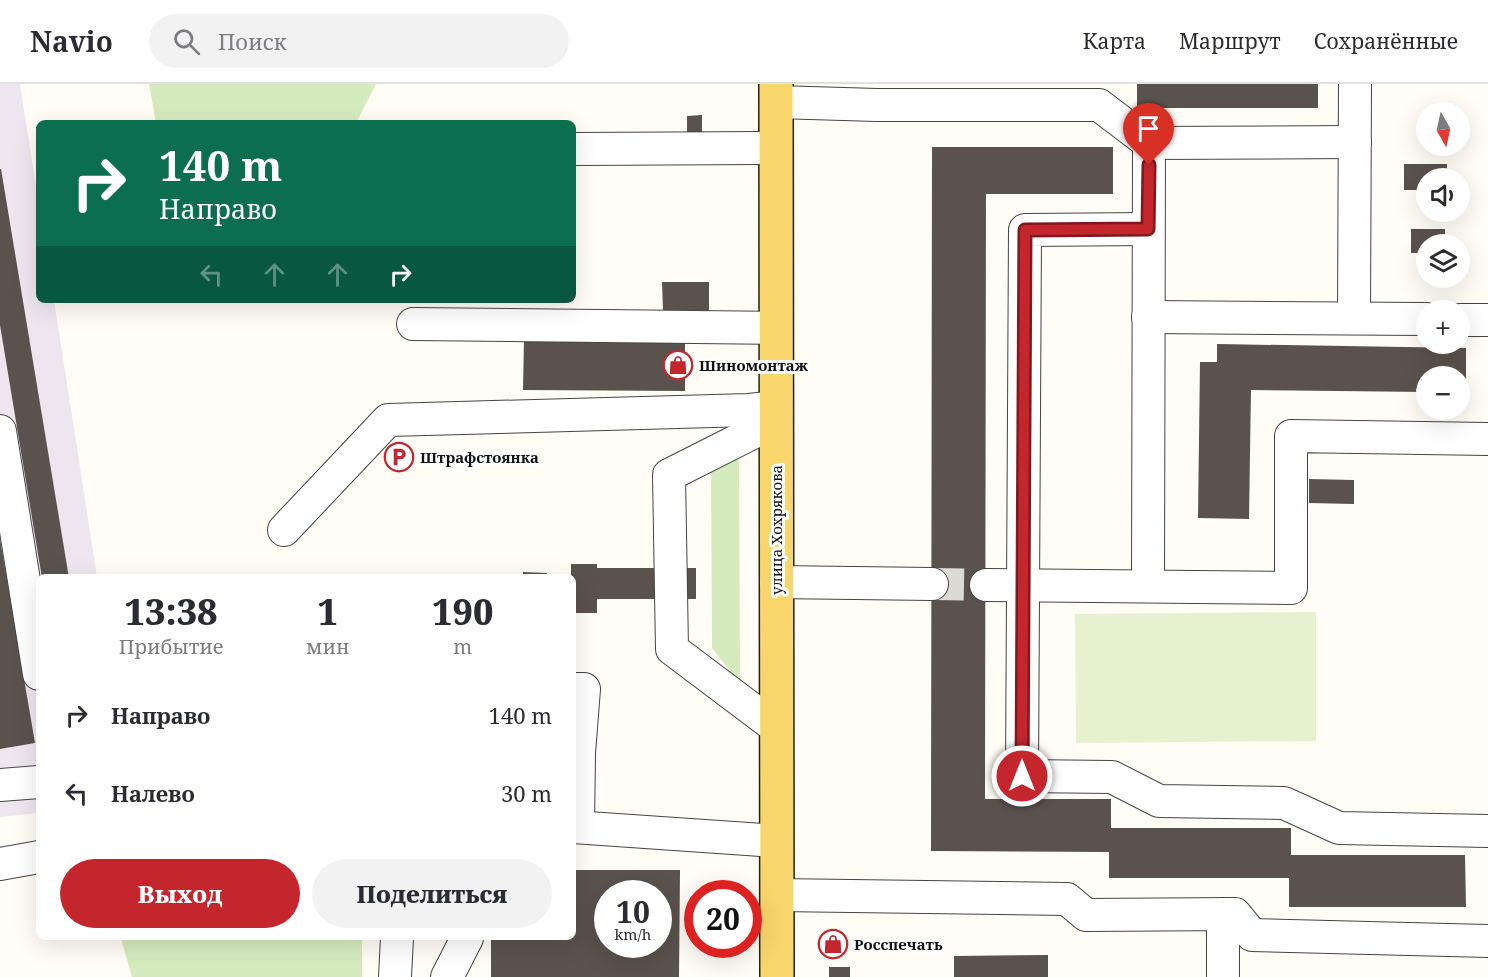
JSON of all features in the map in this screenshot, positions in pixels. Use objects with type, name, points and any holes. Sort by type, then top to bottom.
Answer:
[{"type":"main road","name":"улица Хохрякова","points":[[776,93],[777,977]]},
{"type":"lane","points":[[1354,318],[1355,84]]},
{"type":"lane","points":[[776,93],[1099,94],[1149,143],[1355,142]]},
{"type":"lane","points":[[1148,586],[1149,143]]},
{"type":"lane","points":[[576,149],[776,148]]},
{"type":"lane","points":[[1148,229],[1025,230],[1022,776],[1112,777],[1159,801],[1284,803],[1340,828],[1488,831]]},
{"type":"lane","points":[[1148,317],[1416,319]]},
{"type":"lane","points":[[1470,320],[1488,320]]},
{"type":"lane","points":[[413,324],[776,328]]},
{"type":"lane","points":[[284,531],[388,420],[749,410],[776,414]]},
{"type":"lane","points":[[776,414],[669,475],[672,649],[777,728]]},
{"type":"lane","points":[[0,431],[36,655]]},
{"type":"lane","points":[[986,585],[1291,588],[1292,436],[1488,439]]},
{"type":"lane","points":[[776,582],[932,584]]},
{"type":"lane","points":[[576,689],[584,689],[576,753]]},
{"type":"lane","points":[[0,785],[36,782]]},
{"type":"lane","points":[[576,827],[777,841]]},
{"type":"lane","points":[[0,864],[36,858]]},
{"type":"lane","points":[[777,895],[1067,899],[1086,915],[1235,914],[1252,935],[1488,941]]},
{"type":"lane","points":[[1223,914],[1223,977]]},
{"type":"lane","points":[[395,977],[397,940]]},
{"type":"lane","points":[[447,977],[465,940]]},
{"type":"shaded area","points":[[0,84],[20,84],[36,187],[36,303],[54,303],[97,574],[36,574],[36,813],[0,817]]},
{"type":"green space","points":[[149,84],[376,84],[358,120],[155,120]]},
{"type":"green space","points":[[739,451],[740,684],[712,648],[711,468]]},
{"type":"green space","points":[[1316,612],[1316,741],[1076,743],[1075,614]]},
{"type":"green space","points":[[122,940],[362,940],[362,977],[132,977]]},
{"type":"building","points":[[1137,84],[1318,84],[1318,108],[1137,108]]},
{"type":"building","points":[[702,115],[702,135],[687,135],[687,116]]},
{"type":"building","points":[[932,147],[1113,147],[1113,194],[986,194],[985,799],[1111,799],[1111,828],[1291,828],[1291,855],[1465,855],[1466,907],[1289,907],[1289,878],[1109,878],[1109,852],[931,851]]},
{"type":"building","points":[[1404,164],[1447,164],[1447,168],[1416,168],[1416,190],[1404,190]]},
{"type":"building","points":[[1,169],[68,574],[41,574],[0,325]]},
{"type":"building","points":[[1411,229],[1445,229],[1445,234],[1416,234],[1416,253],[1411,253]]},
{"type":"building","points":[[662,282],[709,282],[709,311],[663,311]]},
{"type":"building","points":[[524,339],[685,340],[685,391],[523,390]]},
{"type":"building","points":[[1217,344],[1416,347],[1416,354],[1466,354],[1466,366],[1416,366],[1416,392],[1251,390],[1249,519],[1198,518],[1200,362],[1217,362]]},
{"type":"building","points":[[1309,479],[1354,480],[1354,504],[1309,503]]},
{"type":"building","points":[[0,539],[35,743],[0,749]]},
{"type":"building","points":[[571,564],[597,564],[597,568],[696,568],[696,599],[597,599],[597,613],[576,613],[576,574],[571,574]]},
{"type":"building","points":[[523,572],[547,573],[547,574],[523,574]]},
{"type":"building","points":[[576,870],[680,870],[679,977],[491,977],[491,940],[576,940]]},
{"type":"building","points":[[828,930],[839,930],[839,958],[828,958]]},
{"type":"building","points":[[1048,955],[1048,977],[954,977],[954,956]]},
{"type":"building","points":[[829,967],[850,967],[850,977],[829,977]]},
{"type":"tunnel","points":[[932,584],[986,585]]},
{"type":"place","name":"Шиномонтаж","points":[[678,365]]},
{"type":"place","name":"Штрафстоянка","points":[[399,457]]},
{"type":"place","name":"Росспечать","points":[[833,944]]},
{"type":"route","points":[[1022,776],[1025,230],[1148,229],[1149,165]]}]
